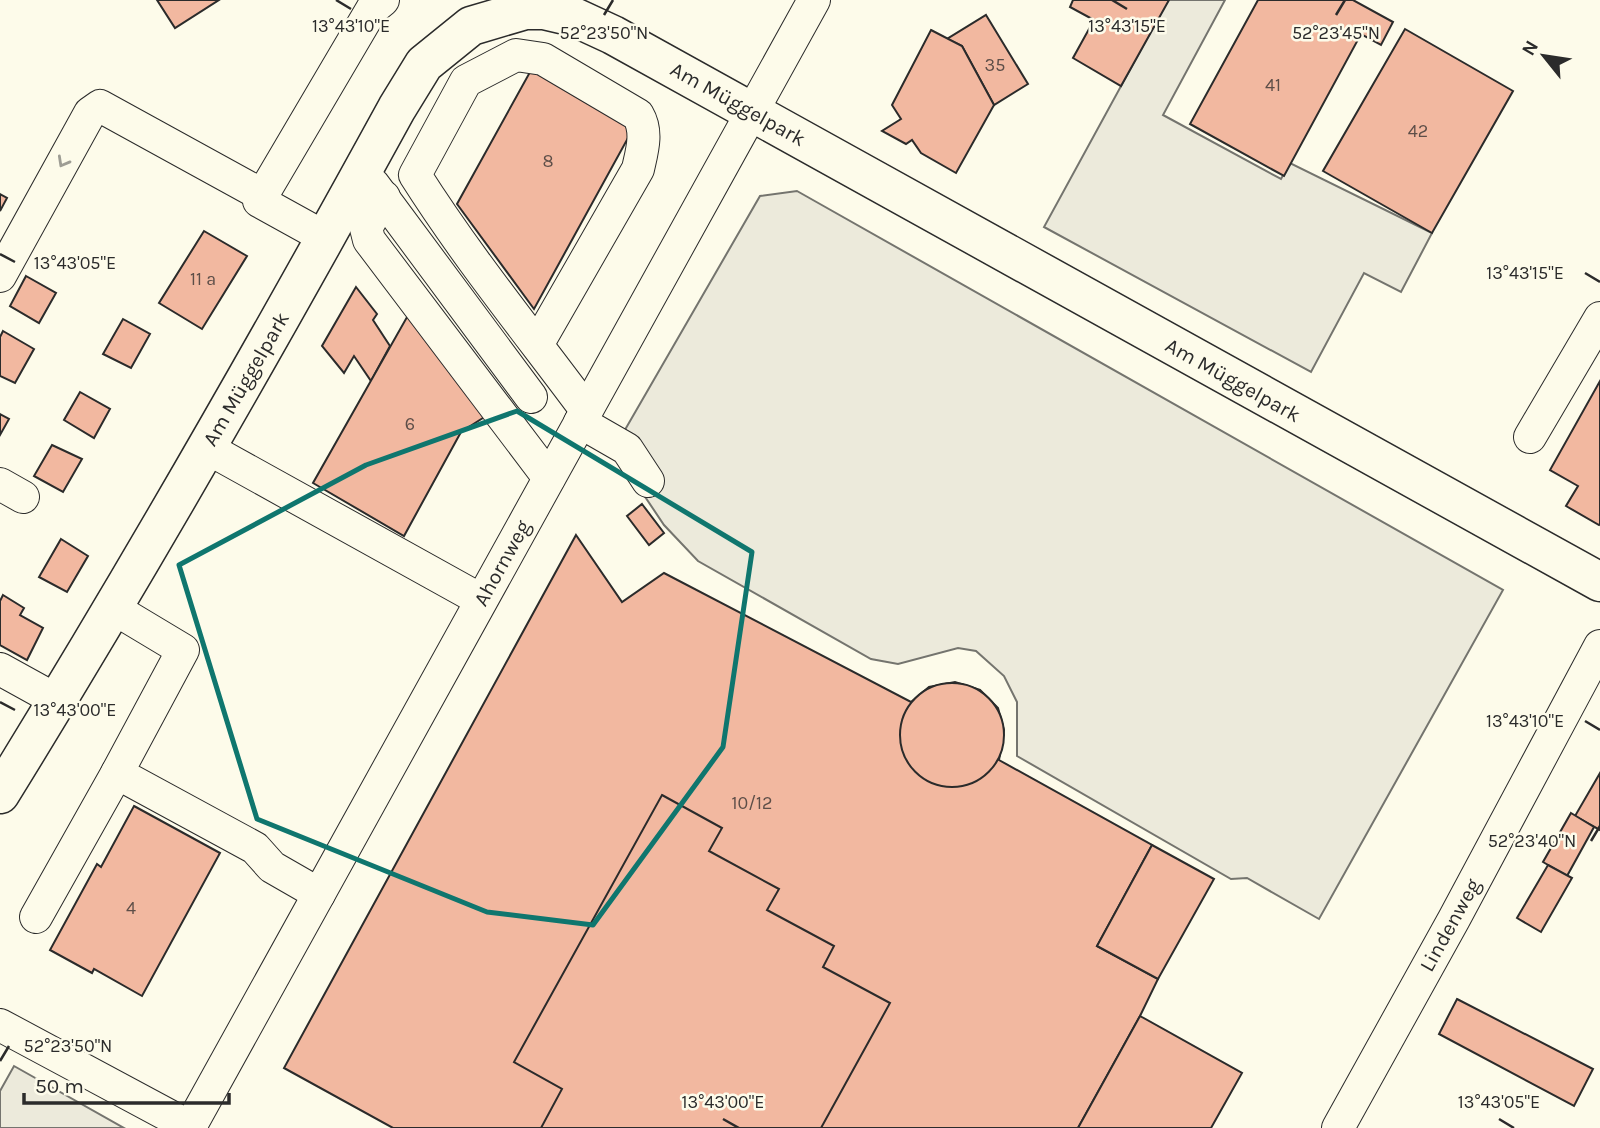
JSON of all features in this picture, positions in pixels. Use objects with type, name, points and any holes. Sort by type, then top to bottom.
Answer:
[{"type":"main road","name":"Am Müggelpark","points":[[0,794],[208,448],[326,237],[372,186],[424,64],[471,26],[526,10],[544,10],[574,16],[613,35],[1090,302],[1600,582]]},
{"type":"street","points":[[326,237],[259,201],[372,9],[383,0]]},
{"type":"street","name":"Ahornweg","points":[[191,1128],[814,0]]},
{"type":"street","points":[[537,345],[638,169],[644,143],[638,115],[543,59],[516,55],[466,81],[415,175],[446,224],[537,345],[583,416],[627,449],[648,481]]},
{"type":"street","points":[[0,276],[90,113],[100,106],[262,195]]},
{"type":"street","points":[[372,186],[531,397]]},
{"type":"street","points":[[372,186],[366,228],[369,240],[549,478]]},
{"type":"street","points":[[1530,437],[1600,318]]},
{"type":"street","points":[[208,448],[481,600]]},
{"type":"street","points":[[36,917],[183,650],[113,608]]},
{"type":"street","name":"Lindenweg","points":[[1338,1128],[1460,908],[1600,646]]},
{"type":"street","points":[[0,669],[58,701]]},
{"type":"street","points":[[117,773],[255,848],[272,867],[319,894]]},
{"type":"street","points":[[0,1025],[191,1128]]},
{"type":"highlighted area","points":[[517,411],[752,552],[723,747],[593,925],[487,912],[257,819],[179,565],[366,465]]},
{"type":"shaded area","points":[[1168,0],[1225,0],[1163,115],[1281,179],[1290,163],[1432,233],[1401,292],[1364,273],[1311,372],[1044,227]]},
{"type":"shaded area","points":[[797,191],[1503,590],[1319,919],[1247,878],[1231,879],[1017,756],[1017,702],[1004,676],[976,651],[958,648],[898,664],[871,659],[698,561],[664,525],[623,464],[611,454],[760,196]]},
{"type":"shaded area","points":[[14,1066],[124,1128],[0,1128],[0,1091]]},
{"type":"building","points":[[157,0],[219,0],[175,28]]},
{"type":"building","points":[[1073,0],[1169,0],[1121,86],[1073,58],[1094,20],[1070,7]]},
{"type":"building","points":[[1258,0],[1353,0],[1393,22],[1381,45],[1361,34],[1284,176],[1190,124]]},
{"type":"building","points":[[986,15],[1028,84],[994,105],[962,46],[947,39]]},
{"type":"building","points":[[1405,29],[1513,91],[1432,233],[1323,171]]},
{"type":"building","points":[[931,30],[962,46],[994,105],[956,173],[921,153],[912,140],[906,144],[882,131],[901,119],[892,105]]},
{"type":"building","points":[[535,63],[639,118],[534,309],[457,204]]},
{"type":"building","points":[[0,194],[7,198],[0,211]]},
{"type":"building","points":[[204,231],[247,256],[202,329],[159,303]]},
{"type":"building","points":[[26,276],[56,293],[39,323],[10,306]]},
{"type":"building","points":[[356,287],[377,314],[373,320],[390,346],[371,381],[354,356],[344,373],[322,346]]},
{"type":"building","points":[[411,310],[486,416],[461,432],[404,536],[313,483]]},
{"type":"building","points":[[123,319],[150,334],[131,368],[103,354]]},
{"type":"building","points":[[3,331],[34,349],[15,383],[0,376],[0,337]]},
{"type":"building","points":[[1600,381],[1599,525],[1566,506],[1578,486],[1550,470]]},
{"type":"building","points":[[80,392],[110,409],[94,438],[64,420]]},
{"type":"building","points":[[0,414],[9,419],[0,435]]},
{"type":"building","points":[[52,445],[82,459],[63,492],[34,476]]},
{"type":"building","points":[[642,504],[664,533],[649,545],[627,516]]},
{"type":"building","points":[[576,535],[622,602],[664,573],[911,702],[929,687],[955,682],[980,690],[998,708],[1004,730],[999,760],[1152,845],[1097,946],[1158,979],[1078,1128],[393,1128],[284,1068]]},
{"type":"building","points":[[61,539],[88,556],[67,592],[39,577]]},
{"type":"building","points":[[3,595],[24,608],[20,615],[43,628],[27,660],[0,645],[0,601]]},
{"type":"building","points":[[952,683],[972,687],[989,698],[1000,715],[1004,735],[1000,755],[989,772],[972,783],[952,787],[932,783],[915,772],[904,755],[900,735],[904,715],[915,698],[932,687]]},
{"type":"building","points":[[1600,773],[1600,830],[1575,816]]},
{"type":"building","points":[[662,795],[722,828],[709,851],[779,889],[767,910],[834,946],[823,967],[890,1003],[821,1128],[541,1128],[562,1089],[514,1062]]},
{"type":"building","points":[[134,806],[220,853],[142,996],[94,969],[92,973],[50,950],[97,864],[101,867]]},
{"type":"building","points":[[1571,813],[1594,827],[1567,876],[1543,862]]},
{"type":"building","points":[[1152,845],[1214,879],[1158,979],[1097,946]]},
{"type":"building","points":[[1548,865],[1572,878],[1541,932],[1517,918]]},
{"type":"building","points":[[1457,999],[1593,1069],[1574,1106],[1439,1034]]},
{"type":"building","points":[[1140,1016],[1242,1073],[1211,1128],[1078,1128]]}]
